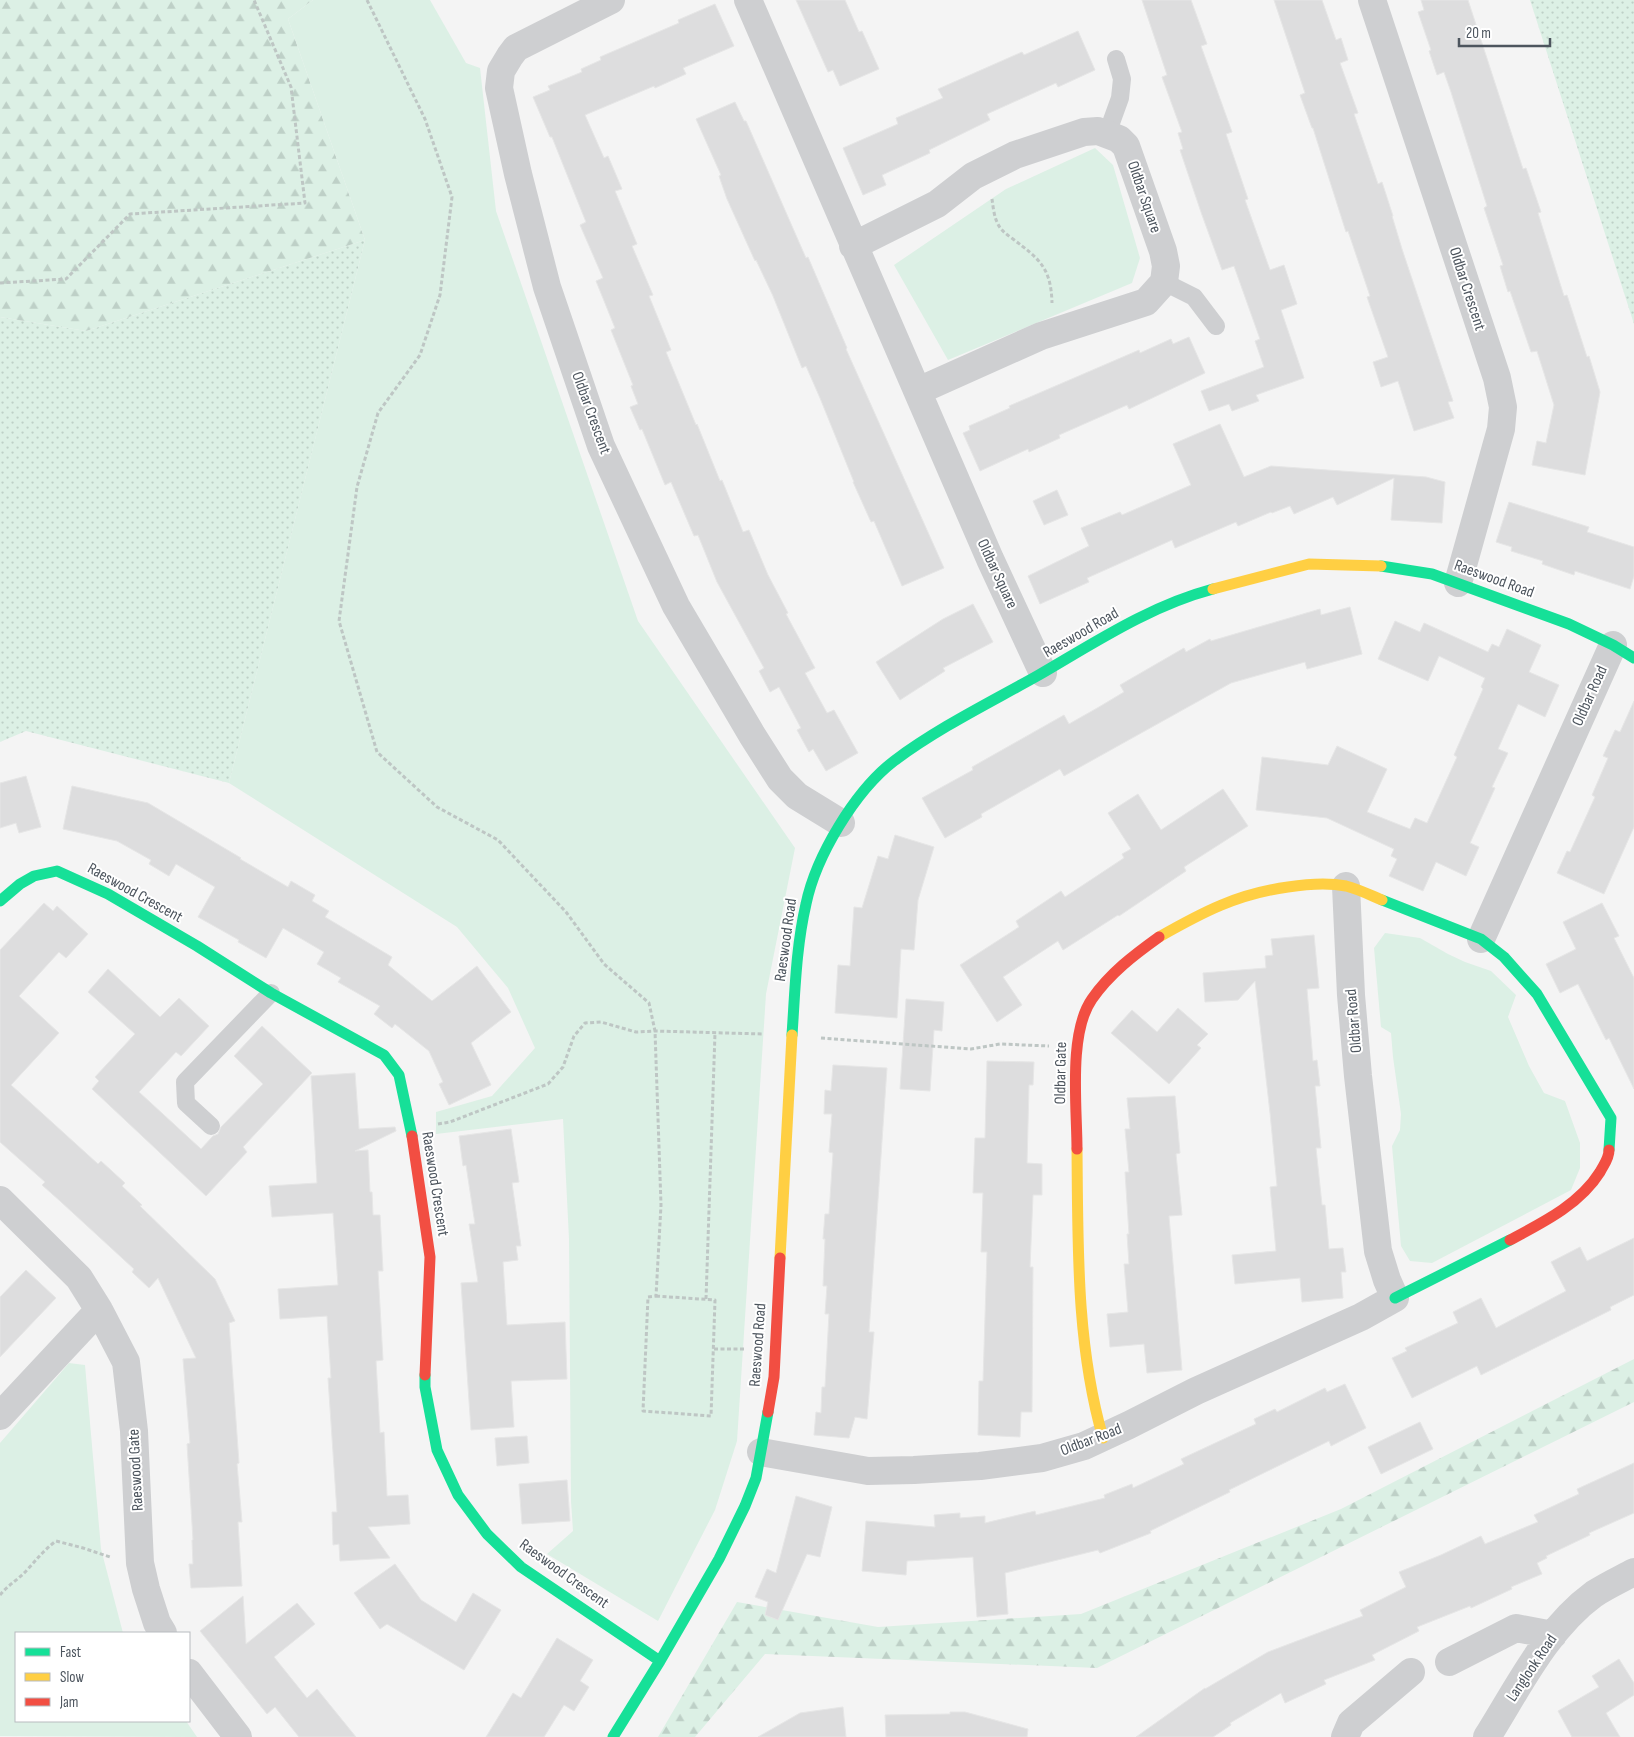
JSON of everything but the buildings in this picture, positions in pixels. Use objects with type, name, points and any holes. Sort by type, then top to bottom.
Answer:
[{"type":"street","name":"Oldbar Crescent","points":[[611,0],[516,48],[501,71],[500,88],[518,174],[547,287],[601,446],[676,606],[780,779],[797,796],[841,823]]},
{"type":"street","name":"Oldbar Square","points":[[748,0],[990,559],[1043,673]]},
{"type":"street","name":"Oldbar Crescent","points":[[1372,0],[1497,378],[1503,407],[1500,429],[1458,583]]},
{"type":"street","points":[[853,246],[937,204],[973,176],[1015,155],[1084,132],[1098,130],[1107,134]]},
{"type":"street","name":"Oldbar Square","points":[[1107,134],[1119,139],[1126,146],[1163,251],[1166,266],[1164,282]]},
{"type":"street","points":[[918,391],[1052,333],[1146,302],[1164,282]]},
{"type":"street","name":"Raeswood Road","points":[[613,1737],[719,1559],[756,1478],[774,1377],[792,1035],[800,935],[806,902],[819,863],[841,823],[865,790],[893,762],[930,737],[1147,613],[1187,596],[1309,564],[1380,566],[1432,574],[1569,624],[1624,652]]},
{"type":"street","name":"Oldbar Road","points":[[761,1452],[868,1471],[980,1466],[1042,1458],[1084,1446],[1196,1391],[1352,1321],[1529,1230],[1566,1208],[1591,1186],[1609,1157],[1611,1118],[1537,994],[1504,957],[1481,940],[1624,652]]},
{"type":"street","name":"Raeswood Crescent","points":[[0,901],[20,884],[34,876],[57,871],[108,894],[197,946],[271,993],[384,1055],[399,1075],[410,1128],[430,1257],[425,1387],[438,1450],[458,1495],[487,1534],[521,1567],[660,1661]]},
{"type":"street","name":"Oldbar Gate","points":[[1103,1438],[1093,1408],[1087,1378],[1082,1332],[1077,1181],[1077,1048],[1079,1028],[1091,1000],[1118,968],[1159,937],[1202,913],[1237,898],[1260,892],[1313,883],[1346,886]]},
{"type":"street","points":[[1346,886],[1481,940]]},
{"type":"street","name":"Oldbar Road","points":[[1346,886],[1351,994],[1358,1076],[1378,1251],[1387,1280],[1396,1298]]},
{"type":"street","name":"Raeswood Gate","points":[[0,1200],[79,1278],[99,1310],[126,1362],[134,1431],[140,1562],[157,1623],[162,1632]]},
{"type":"street","points":[[0,1416],[99,1310]]},
{"type":"street","name":"Langlook Road","points":[[1487,1737],[1542,1648],[1568,1617],[1594,1594],[1634,1572]]},
{"type":"street","points":[[1449,1662],[1516,1628],[1553,1635]]},
{"type":"street","points":[[1344,1737],[1352,1723],[1411,1672]]},
{"type":"street","points":[[190,1674],[238,1737]]},
{"type":"lane","points":[[1107,134],[1120,98],[1122,79],[1116,58]]},
{"type":"lane","points":[[1164,282],[1194,296],[1216,326]]},
{"type":"lane","points":[[211,1126],[186,1103],[185,1082],[271,993]]},
{"type":"path","points":[[0,284],[66,279],[130,214],[305,203],[291,87],[254,0]]},
{"type":"path","points":[[367,0],[425,119],[452,197],[440,295],[420,355],[378,414],[357,487],[339,621],[377,752],[437,807],[498,840],[566,912],[604,964],[649,1003],[655,1031],[661,1205],[656,1296]]},
{"type":"path","points":[[987,169],[996,222],[1003,232],[1036,258],[1046,270],[1051,287],[1052,333]]},
{"type":"path","points":[[410,1128],[450,1122],[548,1084],[563,1067],[574,1036],[585,1023],[601,1022],[636,1032],[792,1035],[971,1049],[1000,1044],[1077,1048]]},
{"type":"path","points":[[706,1299],[715,1033]]},
{"type":"path","points":[[656,1296],[715,1300],[711,1416],[643,1411],[648,1297],[656,1296]]},
{"type":"path","points":[[0,1595],[26,1571],[41,1552],[56,1541],[110,1557],[140,1562]]},
{"type":"green space","points":[[0,0],[313,0],[288,19],[365,240],[86,331],[0,317]]},
{"type":"green space","points":[[313,0],[430,0],[466,63],[480,68],[496,211],[638,621],[795,848],[766,994],[737,1441],[715,1510],[658,1621],[547,1554],[573,1531],[571,1501],[569,1239],[563,1119],[436,1134],[436,1112],[492,1096],[535,1048],[508,988],[457,927],[229,783],[365,240],[288,19]]},
{"type":"green space","points":[[1530,0],[1634,0],[1634,324]]},
{"type":"green space","points":[[1095,148],[1113,165],[1140,258],[1132,283],[948,360],[894,265],[1006,189]]},
{"type":"green space","points":[[365,240],[229,783],[26,731],[0,742],[0,317],[86,331]]},
{"type":"green space","points":[[1385,933],[1420,938],[1465,962],[1491,971],[1516,995],[1508,1017],[1529,1066],[1544,1093],[1565,1101],[1580,1143],[1580,1168],[1571,1190],[1432,1263],[1410,1261],[1401,1246],[1392,1146],[1400,1130],[1401,1114],[1391,1033],[1381,1027],[1374,948]]},
{"type":"green space","points":[[1634,1359],[1634,1402],[1097,1668],[765,1654],[695,1737],[658,1737],[737,1602],[878,1627],[1081,1614],[1341,1509]]},
{"type":"green space","points":[[69,1363],[85,1365],[101,1549],[123,1632],[15,1632],[15,1722],[187,1722],[197,1737],[0,1736],[0,1443]]},
{"type":"traffic: fast","points":[[1381,566],[1432,574],[1569,624],[1613,645],[1634,658]]},
{"type":"traffic: fast","points":[[792,1035],[800,937],[811,885],[818,866],[839,826],[865,789],[879,774],[911,749],[946,727],[1122,626],[1189,596],[1213,589]]},
{"type":"traffic: fast","points":[[0,901],[20,884],[34,876],[57,871],[108,894],[197,946],[271,993],[384,1055],[399,1075],[412,1136]]},
{"type":"traffic: fast","points":[[1382,900],[1481,939],[1504,957],[1537,994],[1611,1118],[1609,1150]]},
{"type":"traffic: fast","points":[[1395,1298],[1510,1240]]},
{"type":"traffic: fast","points":[[425,1375],[425,1387],[437,1450],[458,1495],[487,1534],[521,1567],[660,1661]]},
{"type":"traffic: fast","points":[[613,1737],[719,1559],[745,1506],[756,1478],[768,1412]]},
{"type":"traffic: slow","points":[[1213,589],[1309,564],[1381,566]]},
{"type":"traffic: slow","points":[[1159,937],[1236,899],[1288,887],[1317,884],[1339,885],[1382,900]]},
{"type":"traffic: slow","points":[[780,1258],[792,1035]]},
{"type":"traffic: slow","points":[[1077,1149],[1080,1295],[1083,1331],[1094,1403],[1103,1438]]},
{"type":"traffic: jam","points":[[1077,1149],[1075,1092],[1077,1051],[1084,1014],[1092,999],[1107,981],[1159,937]]},
{"type":"traffic: jam","points":[[412,1136],[430,1257],[425,1375]]},
{"type":"traffic: jam","points":[[1510,1240],[1560,1211],[1582,1194],[1600,1172],[1607,1159],[1609,1150]]},
{"type":"traffic: jam","points":[[768,1412],[774,1377],[780,1258]]}]
